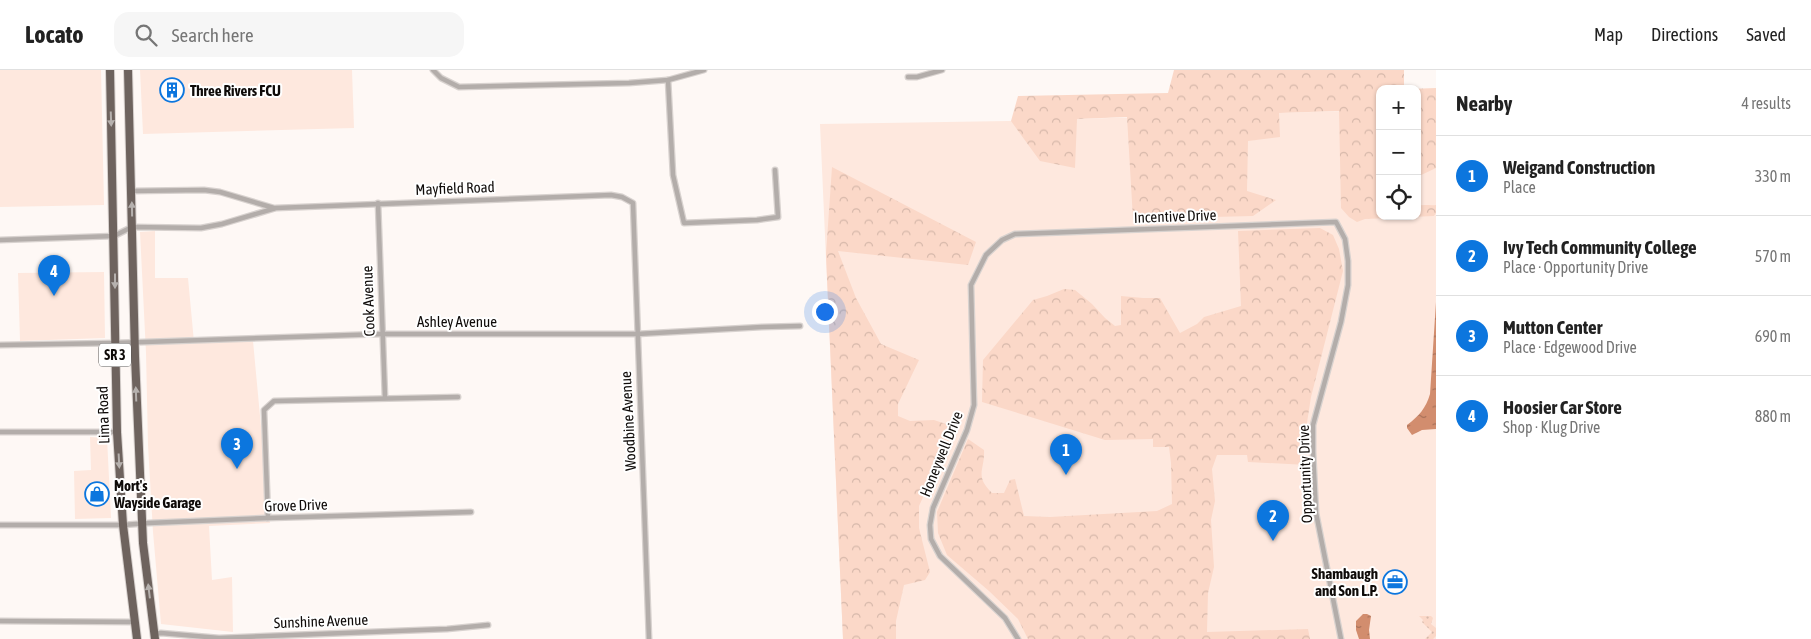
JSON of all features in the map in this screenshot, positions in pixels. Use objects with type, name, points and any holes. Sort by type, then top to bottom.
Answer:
[{"type":"highway","name":"Lima Road","points":[[110,70],[117,432],[122,525],[137,639]]},
{"type":"highway","name":"SR 3","points":[[128,70],[134,342],[142,523],[155,636]]},
{"type":"street","points":[[434,70],[441,78],[459,87],[629,83],[668,80],[704,70]]},
{"type":"street","points":[[908,77],[917,77],[942,70]]},
{"type":"street","points":[[668,80],[673,175],[684,223],[757,220],[778,217],[775,170]]},
{"type":"street","points":[[131,191],[204,190],[220,192],[276,208]]},
{"type":"street","name":"Mayfield Road","points":[[276,208],[611,195],[622,197],[633,203]]},
{"type":"street","name":"Cook Avenue","points":[[378,203],[385,398]]},
{"type":"street","name":"Woodbine Avenue","points":[[633,203],[649,639]]},
{"type":"street","points":[[0,240],[114,236],[132,228],[201,228],[222,224],[276,208]]},
{"type":"street","name":"Incentive Drive","points":[[1015,234],[1336,222]]},
{"type":"street","name":"Opportunity Drive","points":[[1336,222],[1345,240],[1348,261],[1348,286],[1341,322],[1313,425],[1313,452],[1316,513],[1341,639]]},
{"type":"street","name":"Honeywell Drive","points":[[1015,234],[1002,240],[986,255],[971,286],[974,405],[967,430],[932,508],[930,525],[931,539],[940,556],[1005,618],[1018,639]]},
{"type":"street","name":"Ashley Avenue","points":[[0,344],[134,342],[382,334],[637,334],[800,326]]},
{"type":"street","points":[[268,518],[264,410],[274,400],[458,397]]},
{"type":"street","points":[[0,432],[117,432]]},
{"type":"street","name":"Grove Drive","points":[[0,525],[122,525],[268,518],[471,512]]},
{"type":"street","points":[[0,621],[134,622]]},
{"type":"street","name":"Sunshine Avenue","points":[[155,636],[161,633],[219,638],[447,630],[488,626]]},
{"type":"shaded area","points":[[0,70],[101,70],[104,205],[0,207]]},
{"type":"shaded area","points":[[140,70],[352,70],[354,128],[143,134]]},
{"type":"shaded area","points":[[1421,109],[1436,109],[1436,639],[843,639],[820,124],[1008,121],[1376,110],[1376,220],[1421,220]]},
{"type":"shaded area","points":[[155,231],[155,278],[188,278],[194,342],[253,341],[270,523],[209,526],[212,580],[232,577],[233,632],[161,624],[148,445],[140,232]]},
{"type":"shaded area","points":[[104,272],[105,338],[20,341],[18,273]]},
{"type":"shaded area","points":[[90,437],[107,438],[111,518],[75,519],[74,471],[91,470]]},
{"type":"green space","points":[[1174,70],[1404,70],[1404,85],[1376,85],[1376,219],[1365,219],[1357,222],[1349,217],[1341,208],[1339,111],[1279,113],[1280,137],[1248,141],[1247,191],[1276,200],[1253,216],[1133,219],[1127,117],[1077,119],[1075,168],[1040,161],[1011,121],[1018,96],[1168,93]]},
{"type":"green space","points":[[1436,88],[1436,168],[1421,175],[1421,130],[1421,89]]},
{"type":"green space","points":[[832,167],[976,242],[968,265],[838,251],[856,298],[881,344],[919,360],[898,404],[898,416],[910,421],[934,420],[955,427],[919,506],[919,528],[930,572],[925,580],[904,585],[896,621],[896,639],[843,639],[826,254]]},
{"type":"green space","points":[[1421,205],[1436,205],[1434,216],[1421,217]]},
{"type":"green space","points":[[1320,228],[1333,235],[1339,249],[1343,271],[1311,397],[1306,429],[1307,465],[1248,462],[1247,455],[1217,455],[1212,469],[1215,501],[1211,520],[1214,567],[1208,593],[1207,632],[1308,629],[1310,639],[1028,639],[1018,619],[947,555],[938,533],[937,512],[968,439],[984,450],[982,477],[983,482],[992,493],[1004,493],[1010,480],[1015,479],[1024,516],[1050,517],[1157,511],[1172,504],[1169,447],[1153,447],[1153,439],[1105,440],[982,402],[983,360],[1033,300],[1064,289],[1075,290],[1115,326],[1121,325],[1121,296],[1160,298],[1180,333],[1197,324],[1204,317],[1241,306],[1238,231]]},
{"type":"green space","points":[[1419,616],[1431,616],[1433,618],[1431,624],[1436,628],[1436,636],[1433,639],[1425,639],[1432,632]]},
{"type":"water","points":[[1436,302],[1436,429],[1422,430],[1412,435],[1407,425],[1422,411],[1430,394]]},
{"type":"water","points":[[1363,614],[1371,616],[1370,639],[1359,639],[1356,630],[1356,621]]},
{"type":"place","name":"Three Rivers FCU","points":[[172,90]]},
{"type":"place","name":"Hoosier Car Store","points":[[54,296]]},
{"type":"place","name":"Mutton Center","points":[[237,469]]},
{"type":"place","name":"Weigand Construction","points":[[1066,475]]},
{"type":"place","name":"Mort's Wayside Garage","points":[[97,494]]},
{"type":"place","name":"Ivy Tech Community College","points":[[1273,541]]},
{"type":"place","name":"Shambaugh and Son L.P.","points":[[1395,582]]}]
